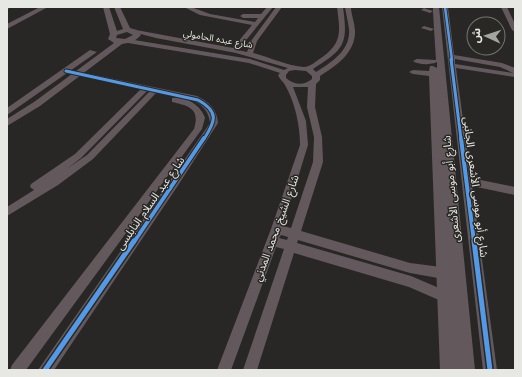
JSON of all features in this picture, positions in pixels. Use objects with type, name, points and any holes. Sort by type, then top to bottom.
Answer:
[{"type":"street","points":[[8,23],[34,7]]},
{"type":"street","points":[[8,23],[45,7]]},
{"type":"street","points":[[106,7],[119,39]]},
{"type":"street","points":[[117,7],[127,30]]},
{"type":"street","points":[[187,7],[202,14],[238,20],[268,21]]},
{"type":"street","points":[[195,7],[208,12],[242,16],[259,20]]},
{"type":"street","points":[[234,50],[270,7]]},
{"type":"street","points":[[250,54],[254,41],[279,7]]},
{"type":"street","points":[[284,72],[295,68],[308,69],[328,56],[341,41],[343,32],[340,7]]},
{"type":"street","points":[[288,83],[300,86],[314,79],[334,64],[348,47],[352,32],[348,7]]},
{"type":"street","name":"شارع أبو موسى الأشعرى الجانبى","points":[[445,7],[490,370]]},
{"type":"street","points":[[504,7],[515,30]]},
{"type":"street","name":"شارع أبو موسى الأشعرى","points":[[430,9],[428,29],[434,74],[430,96],[440,114],[444,273],[449,370]]},
{"type":"street","name":"شارع أبو موسى الأشعرى","points":[[430,9],[458,276],[466,370]]},
{"type":"street","points":[[119,39],[136,37],[136,32],[127,30]]},
{"type":"street","points":[[7,123],[69,74],[119,39],[127,30]]},
{"type":"street","name":"شارع عبده الحامولي","points":[[136,32],[166,40],[234,50],[274,60],[295,68]]},
{"type":"street","name":"شارع عبده الحامولي","points":[[119,39],[250,60],[284,72]]},
{"type":"street","points":[[417,61],[433,62]]},
{"type":"street","points":[[451,61],[513,71],[515,80]]},
{"type":"street","points":[[308,69],[314,79]]},
{"type":"street","name":"شارع الشيخ محمد المدني","points":[[224,370],[277,228],[299,164],[305,136],[288,83],[283,79],[284,72]]},
{"type":"street","points":[[413,72],[434,74]]},
{"type":"street","points":[[7,112],[69,74],[148,91],[194,98],[203,102],[211,110],[214,120],[201,121],[201,114],[193,106],[182,101],[148,91]]},
{"type":"street","name":"شارع الشيخ محمد المدني","points":[[250,370],[296,234],[318,162],[318,137],[311,107],[314,79]]},
{"type":"street","points":[[7,212],[99,148],[148,91]]},
{"type":"street","name":"شارع عبد السلام النابلسى","points":[[45,370],[194,156],[212,129],[214,120]]},
{"type":"street","name":"شارع عبد السلام النابلسى","points":[[17,370],[198,129],[201,121]]},
{"type":"street","points":[[180,153],[194,156]]},
{"type":"street","points":[[7,204],[74,165]]},
{"type":"street","points":[[467,181],[515,190]]},
{"type":"street","points":[[277,228],[410,268],[458,276]]},
{"type":"street","points":[[272,241],[412,282],[460,302]]},
{"type":"cycle path","points":[[445,7],[490,370]]},
{"type":"cycle path","points":[[45,370],[174,184],[214,123],[211,110],[202,102],[194,98],[66,71]]}]
